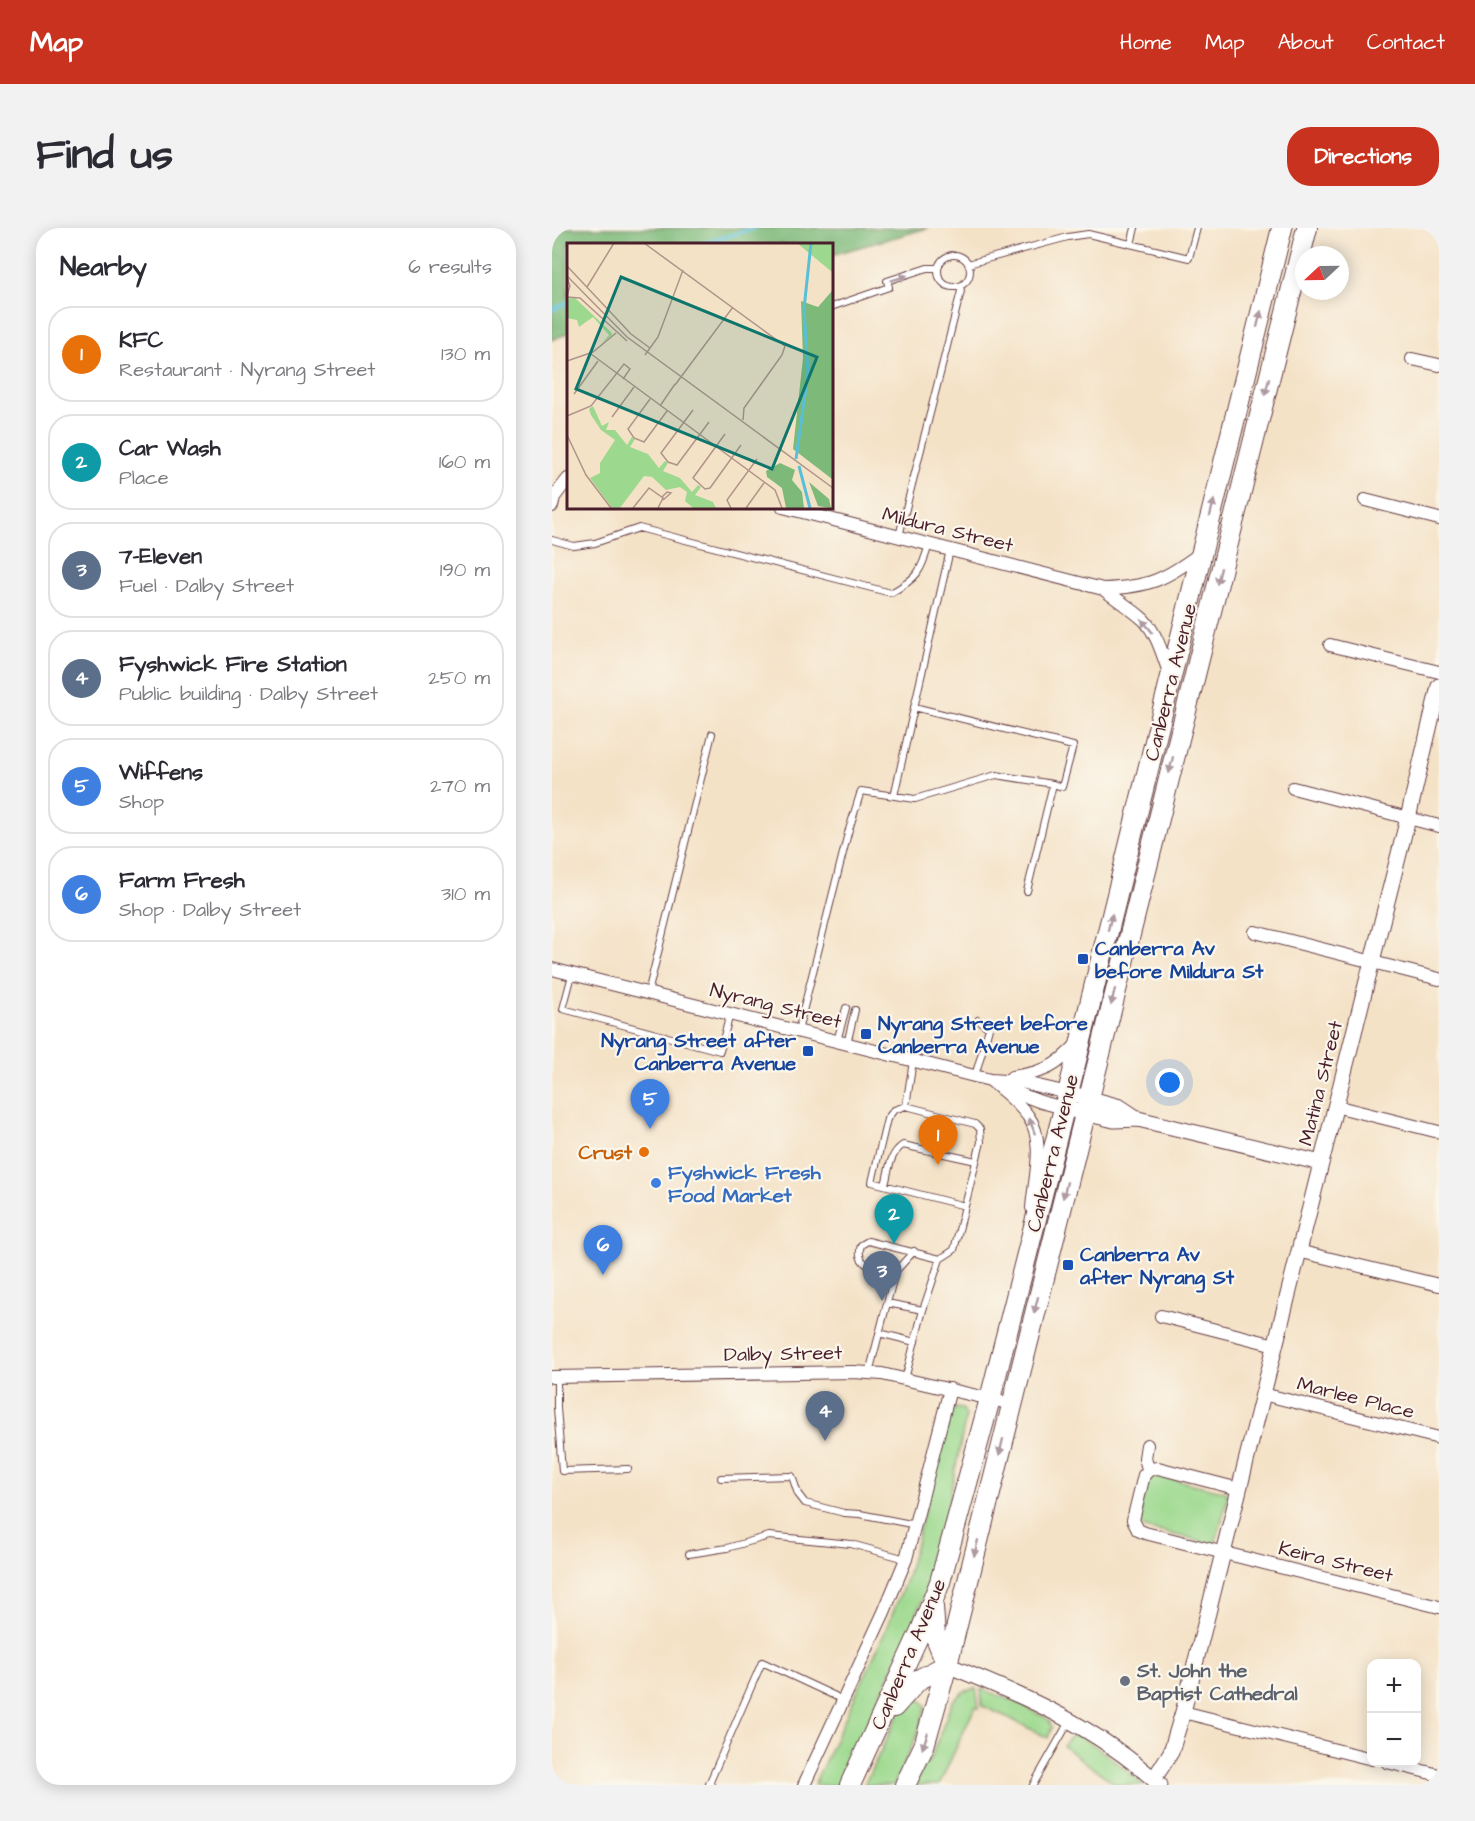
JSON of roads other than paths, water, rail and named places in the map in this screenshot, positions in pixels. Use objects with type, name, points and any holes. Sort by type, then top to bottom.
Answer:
[{"type":"highway","name":"Canberra Avenue","points":[[850,1785],[934,1600],[990,1399],[1282,228]]},
{"type":"highway","name":"Canberra Avenue","points":[[906,1785],[924,1746],[947,1665],[1307,228]]},
{"type":"highway","points":[[877,1728],[902,1696],[923,1676],[947,1665],[933,1628],[934,1600]]},
{"type":"highway","points":[[902,1696],[912,1693],[920,1694],[929,1700],[934,1711]]},
{"type":"street","points":[[1412,359],[1439,365]]},
{"type":"street","points":[[552,506],[554,497],[567,479]]},
{"type":"street","points":[[1365,500],[1439,519]]},
{"type":"street","name":"Mildura Street","points":[[787,508],[1103,589],[1129,588],[1155,582],[1202,552]]},
{"type":"street","name":"Mildura Street","points":[[1103,589],[1144,621],[1153,633],[1171,678]]},
{"type":"street","points":[[1330,645],[1439,672]]},
{"type":"street","name":"Matina Street","points":[[1157,1782],[1171,1752],[1183,1712],[1224,1553],[1439,687]]},
{"type":"street","points":[[1293,788],[1439,826]]},
{"type":"street","points":[[1255,932],[1439,980]]},
{"type":"street","name":"Nyrang Street","points":[[552,969],[990,1080],[1020,1095],[1086,1106],[1120,1107],[1138,1119],[1321,1163]]},
{"type":"street","points":[[990,1080],[1037,1073],[1054,1065],[1081,1040]]},
{"type":"street","points":[[990,1080],[1013,1099],[1029,1117],[1036,1135],[1037,1159],[1029,1247]]},
{"type":"street","points":[[1335,1106],[1439,1132]]},
{"type":"street","points":[[1298,1251],[1439,1286]]},
{"type":"street","points":[[1161,1316],[1275,1346]]},
{"type":"street","name":"Dalby Street","points":[[555,1377],[854,1371],[905,1379],[1012,1404]]},
{"type":"street","name":"Canberra Avenue","points":[[804,1785],[906,1559],[950,1389]]},
{"type":"street","name":"Marlee Place","points":[[1263,1394],[1439,1438]]},
{"type":"street","points":[[1147,1445],[1145,1458],[1148,1469],[1144,1475],[1134,1515],[1134,1522],[1138,1530],[1224,1553]]},
{"type":"street","points":[[1148,1469],[1158,1468],[1239,1489]]},
{"type":"street","name":"Keira Street","points":[[1224,1553],[1439,1607]]},
{"type":"street","points":[[947,1665],[1023,1696],[1071,1720],[1112,1747],[1157,1782]]},
{"type":"street","points":[[1183,1712],[1367,1758]]},
{"type":"street","points":[[1407,1767],[1439,1775]]},
{"type":"lane","points":[[1131,244],[1135,228]]},
{"type":"lane","points":[[968,264],[1078,234],[1088,234],[1189,258],[1197,228]]},
{"type":"lane","points":[[955,254],[962,257],[968,264],[969,277],[960,286],[950,286],[943,282],[938,268],[947,256],[955,254]]},
{"type":"lane","points":[[832,307],[889,287],[887,281],[927,268],[938,268]]},
{"type":"lane","points":[[898,537],[961,291],[960,286]]},
{"type":"lane","points":[[552,540],[574,546],[595,543],[639,528],[891,593],[910,582],[923,567],[929,544]]},
{"type":"lane","points":[[894,796],[950,549]]},
{"type":"lane","points":[[797,1032],[861,791],[915,800],[996,775],[1053,784],[1062,788],[1073,746],[914,707]]},
{"type":"lane","points":[[648,994],[712,734]]},
{"type":"lane","points":[[1027,891],[1053,784]]},
{"type":"lane","points":[[573,975],[563,1009],[720,1051],[730,1014]]},
{"type":"lane","points":[[842,1043],[846,1008]]},
{"type":"lane","points":[[842,1043],[855,1010]]},
{"type":"lane","points":[[975,1077],[989,1028],[978,1020]]},
{"type":"lane","points":[[906,1106],[913,1061]]},
{"type":"lane","points":[[905,1379],[923,1310],[940,1259],[954,1250],[981,1143],[980,1129],[975,1124],[906,1106],[894,1110],[887,1119],[872,1182],[965,1206]]},
{"type":"lane","points":[[885,1185],[892,1157],[903,1145],[976,1161]]},
{"type":"lane","points":[[895,1272],[868,1266],[861,1260],[859,1253],[861,1245],[868,1241],[940,1259]]},
{"type":"lane","points":[[869,1373],[895,1272],[914,1251]]},
{"type":"lane","points":[[887,1303],[923,1310]]},
{"type":"lane","points":[[879,1333],[915,1342]]},
{"type":"lane","points":[[555,1377],[562,1471],[628,1469]]},
{"type":"lane","points":[[721,1478],[792,1476],[798,1494],[806,1503],[843,1513],[916,1525]]},
{"type":"lane","points":[[689,1554],[727,1548],[769,1536],[851,1544],[906,1559]]},
{"type":"lane","points":[[711,1785],[709,1784],[762,1662],[835,1696],[843,1702]]},
{"type":"lane","points":[[1033,1785],[1071,1720]]},
{"type":"waterway","points":[[704,243],[755,228]]},
{"type":"waterway","points":[[552,310],[567,302]]},
{"type":"place","name":"Canberra Av before Mildura St","points":[[1083,959]]},
{"type":"place","name":"Nyrang Street before Canberra Avenue","points":[[866,1034]]},
{"type":"place","name":"Nyrang Street after Canberra Avenue","points":[[808,1051]]},
{"type":"place","name":"Wiffens","points":[[650,1129]]},
{"type":"place","name":"Crust","points":[[644,1152]]},
{"type":"place","name":"KFC","points":[[938,1165]]},
{"type":"place","name":"Fyshwick Fresh Food Market","points":[[656,1183]]},
{"type":"place","name":"Car Wash","points":[[894,1244]]},
{"type":"place","name":"Canberra Av after Nyrang St","points":[[1068,1265]]},
{"type":"place","name":"Farm Fresh","points":[[603,1275]]},
{"type":"place","name":"7-Eleven","points":[[882,1301]]},
{"type":"place","name":"Fyshwick Fire Station","points":[[825,1441]]},
{"type":"place","name":"St. John the Baptist Cathedral","points":[[1125,1681]]}]
